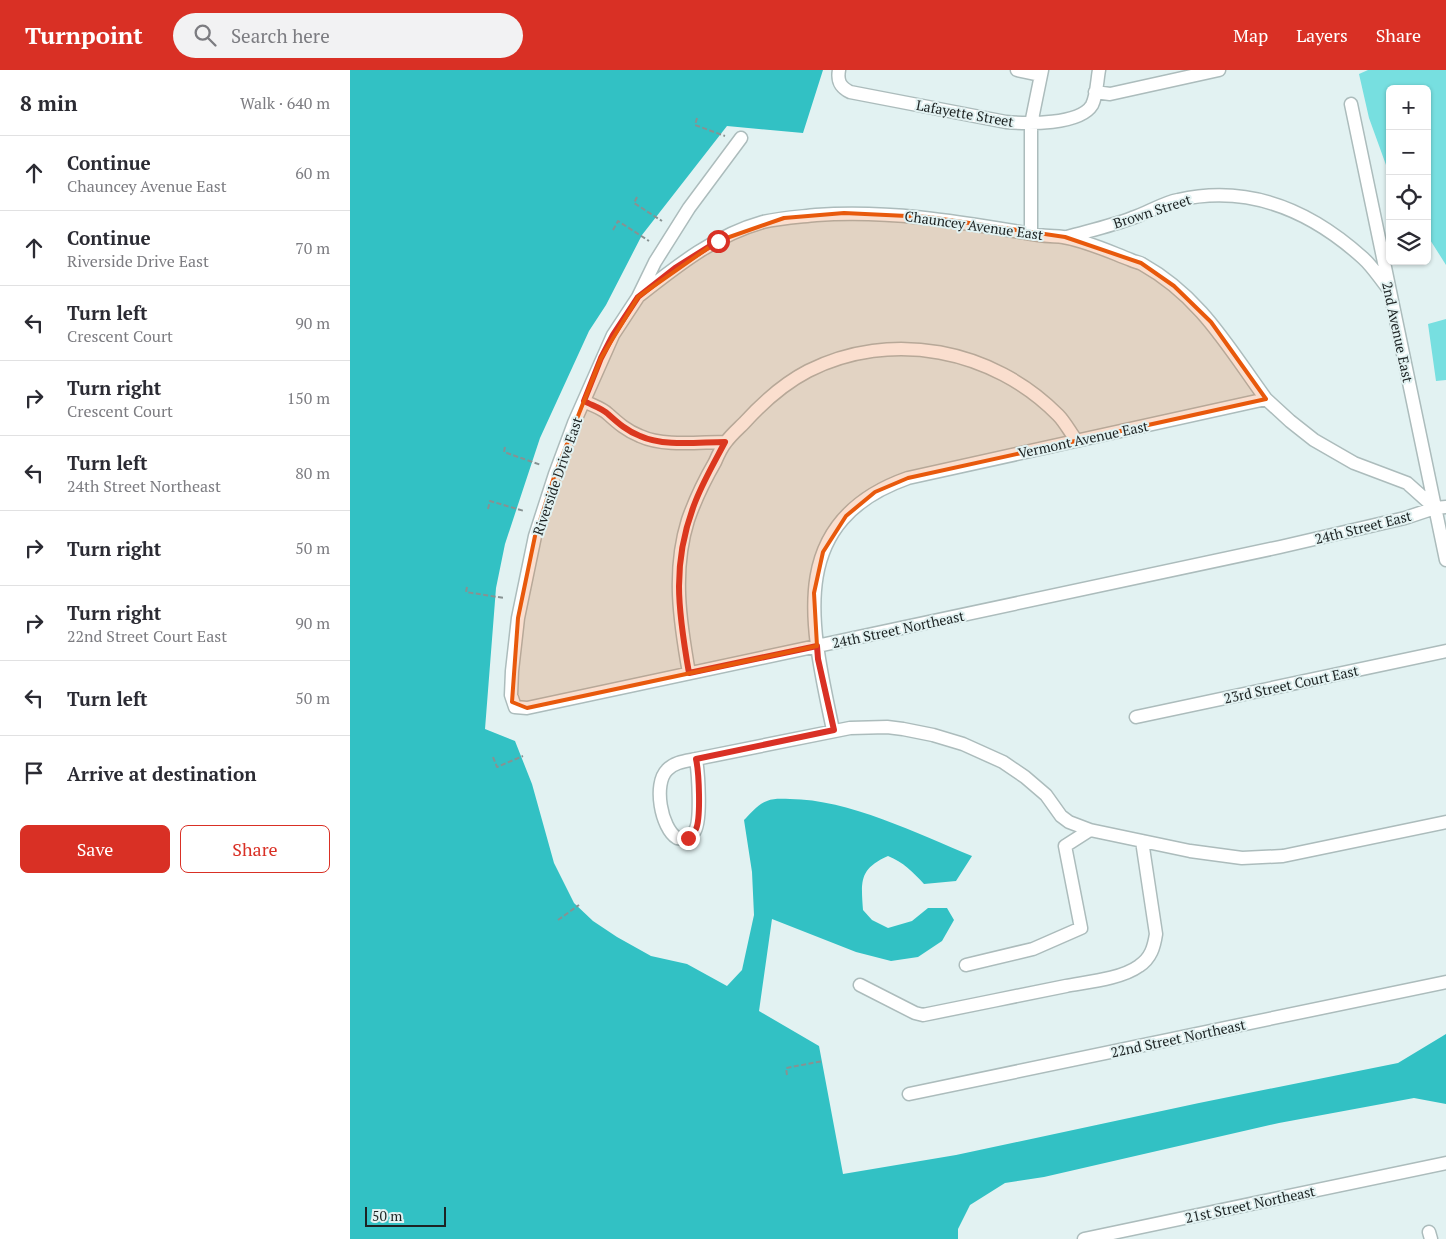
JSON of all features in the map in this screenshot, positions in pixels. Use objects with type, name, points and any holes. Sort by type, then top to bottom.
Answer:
[{"type":"street","name":"Lafayette Street","points":[[839,70],[838,80],[840,85],[850,92],[1006,122],[1031,124],[1082,114],[1091,105],[1099,70]]},
{"type":"street","points":[[1017,70],[1041,72],[1031,124],[1031,234]]},
{"type":"street","points":[[1095,92],[1110,94],[1219,70]]},
{"type":"street","name":"2nd Avenue East","points":[[1351,104],[1388,289],[1440,508],[1446,560]]},
{"type":"street","name":"Riverside Drive East","points":[[515,707],[511,694],[518,618],[535,536],[555,474],[601,358],[613,335],[638,297],[655,262],[689,208],[741,138]]},
{"type":"street","name":"Brown Street","points":[[1066,238],[1130,219],[1176,200],[1200,196],[1244,196],[1260,199],[1294,211],[1321,226],[1364,258],[1388,289]]},
{"type":"street","name":"Chauncey Avenue East","points":[[638,297],[675,268],[718,241],[740,230],[784,218],[844,213],[894,215],[936,218],[1066,238],[1098,247],[1141,263],[1174,286],[1211,322],[1266,399]]},
{"type":"street","points":[[689,673],[679,613],[678,585],[680,557],[688,522],[696,499],[725,442],[766,400],[807,371],[848,355],[890,348],[930,350],[962,357],[982,363],[1017,383],[1059,416],[1076,440]]},
{"type":"street","points":[[1266,399],[1314,440],[1354,463],[1407,483],[1440,508]]},
{"type":"street","name":"Vermont Avenue East","points":[[834,730],[818,659],[814,621],[814,593],[817,572],[823,552],[833,533],[859,503],[887,485],[908,478],[1266,399]]},
{"type":"street","points":[[584,401],[607,413],[626,429],[654,441],[674,443],[725,442]]},
{"type":"street","name":"24th Street East","points":[[1280,548],[1440,508]]},
{"type":"street","name":"24th Street Northeast","points":[[515,707],[527,708],[1280,548]]},
{"type":"street","name":"23rd Street Court East","points":[[1136,717],[1446,652]]},
{"type":"street","points":[[696,759],[699,780],[697,825],[694,833],[688,838],[681,839],[672,835],[660,804],[661,781],[671,766],[696,759],[834,730],[869,726],[903,729],[933,735],[978,750],[1002,762],[1025,777],[1046,794],[1061,816],[1069,822],[1090,830],[1190,851],[1242,858],[1283,856],[1446,822]]},
{"type":"street","points":[[966,965],[1033,949],[1081,928],[1065,846],[1090,830]]},
{"type":"street","points":[[860,985],[915,1013],[923,1015],[1088,982],[1132,970],[1147,959],[1154,948],[1156,934],[1142,841]]},
{"type":"street","name":"22nd Street Northeast","points":[[909,1094],[1446,982]]},
{"type":"street","name":"21st Street Northeast","points":[[1086,1239],[1446,1163]]},
{"type":"path","points":[[697,118],[695,125],[725,136]]},
{"type":"path","points":[[637,196],[634,203],[662,221]]},
{"type":"path","points":[[613,230],[618,221],[649,241]]},
{"type":"path","points":[[505,447],[504,452],[541,465]]},
{"type":"path","points":[[488,508],[490,501],[524,511]]},
{"type":"path","points":[[467,586],[466,592],[504,598]]},
{"type":"path","points":[[493,758],[497,767],[523,756]]},
{"type":"path","points":[[558,920],[579,905]]},
{"type":"path","points":[[787,1075],[786,1068],[822,1060]]},
{"type":"highlighted area","points":[[844,213],[928,217],[1065,237],[1141,263],[1174,286],[1211,322],[1266,399],[908,478],[875,492],[846,516],[823,552],[814,593],[817,646],[527,708],[512,702],[518,618],[535,536],[555,474],[601,358],[638,297],[718,241],[784,218]]},
{"type":"shaded area","points":[[350,70],[823,70],[803,133],[727,126],[642,235],[606,305],[589,331],[540,438],[505,544],[496,588],[485,729],[515,741],[532,784],[554,863],[574,903],[593,921],[651,956],[687,964],[727,986],[742,970],[754,915],[752,872],[744,820],[764,802],[776,799],[812,801],[859,811],[906,828],[972,856],[956,881],[924,884],[898,861],[888,856],[867,871],[862,884],[863,910],[872,920],[888,928],[912,921],[928,908],[947,908],[954,920],[942,941],[918,957],[891,961],[856,952],[772,919],[759,1011],[819,1046],[843,1174],[956,1155],[1398,1063],[1446,1034],[1446,1104],[1414,1098],[1279,1123],[1044,1177],[1005,1183],[970,1205],[958,1229],[958,1239],[350,1239]]},
{"type":"shaded area","points":[[1368,70],[1446,70],[1446,265],[1431,241],[1431,85],[1386,85],[1386,165],[1369,118],[1359,74]]},
{"type":"shaded area","points":[[1446,319],[1446,380],[1436,381],[1428,324]]},
{"type":"route","points":[[688,838],[694,833],[697,825],[699,780],[696,759],[834,730],[818,659],[817,646],[689,673],[679,613],[680,557],[688,522],[696,499],[725,442],[674,443],[654,441],[626,429],[607,413],[584,401],[601,358],[613,335],[638,297],[675,268],[718,241]]}]
